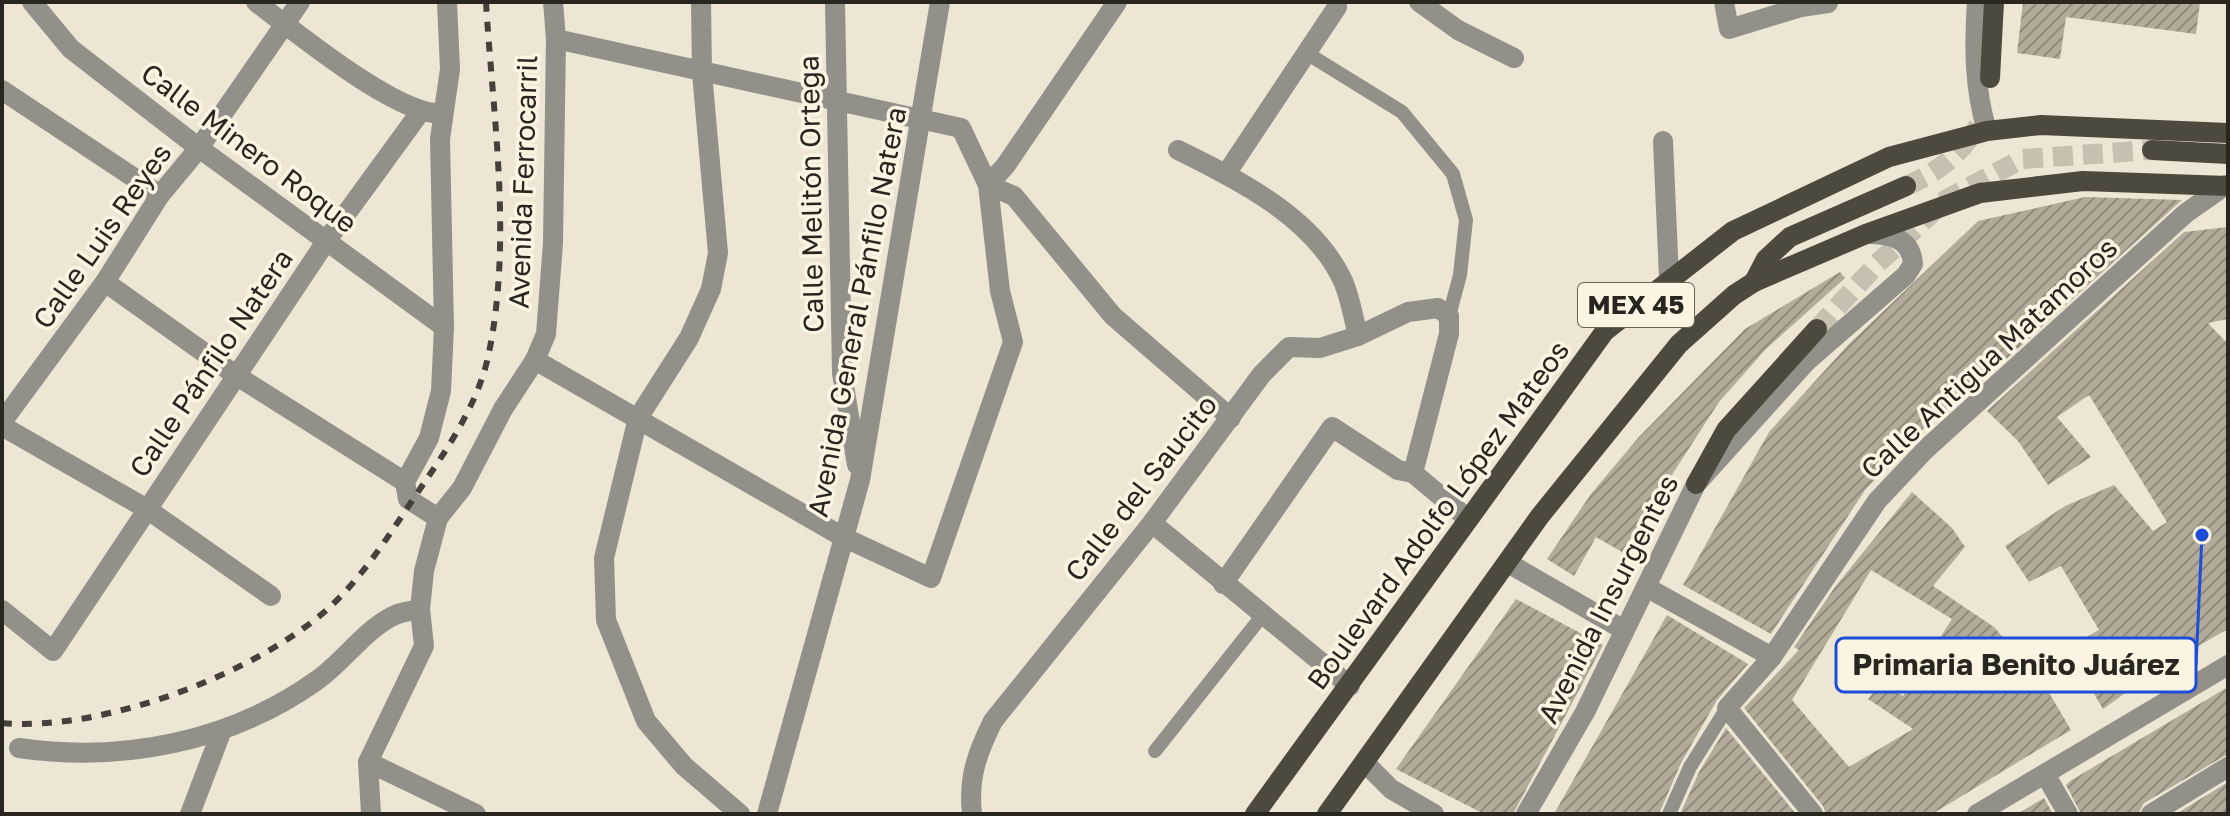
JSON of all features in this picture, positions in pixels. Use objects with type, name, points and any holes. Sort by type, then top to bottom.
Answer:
[{"type":"main road","points":[[1990,78],[1994,2]]},
{"type":"main road","name":"Boulevard Adolfo López Mateos","points":[[1255,814],[1605,331],[1733,231],[1889,157],[1987,131],[2041,125],[2228,133]]},
{"type":"main road","points":[[2152,150],[2228,154]]},
{"type":"main road","name":"MEX 45","points":[[1327,814],[1540,516],[1679,344],[1754,282],[1866,234],[1980,193],[2083,181],[2227,186]]},
{"type":"main road","points":[[1754,282],[1766,259],[1790,237],[1906,186]]},
{"type":"main road","points":[[1696,484],[1726,430],[1817,329]]},
{"type":"street","name":"Calle Minero Roque","points":[[32,2],[71,49],[199,148],[444,327]]},
{"type":"street","points":[[256,2],[390,96],[431,112]]},
{"type":"street","name":"Calle Luis Reyes","points":[[2,424],[105,282],[160,195],[199,148],[300,2]]},
{"type":"street","points":[[438,518],[408,499],[405,482],[432,426],[441,391],[444,327],[431,112],[450,69],[447,2]]},
{"type":"street","name":"Avenida Ferrocarril","points":[[368,762],[424,646],[420,609],[424,571],[438,518],[462,488],[503,409],[535,360],[546,334],[553,243],[556,39],[553,2]]},
{"type":"street","points":[[701,2],[702,73],[718,253],[711,289],[689,338],[638,418],[604,558],[606,620],[646,721],[684,766],[740,814]]},
{"type":"street","name":"Calle Melitón Ortega","points":[[835,2],[842,373],[860,480]]},
{"type":"street","name":"Avenida General Pánfilo Natera","points":[[767,814],[860,480],[940,2]]},
{"type":"street","points":[[988,185],[1006,165],[1117,2]]},
{"type":"street","points":[[1419,2],[1458,30],[1514,58]]},
{"type":"street","points":[[1724,2],[1729,29],[1801,7],[1828,3]]},
{"type":"street","points":[[1977,2],[1974,55],[1976,96],[1987,131]]},
{"type":"street","points":[[1226,174],[1337,7]]},
{"type":"street","points":[[535,360],[843,537],[931,578],[1013,342],[1000,291],[988,185],[961,128],[838,104],[556,39]]},
{"type":"street","points":[[2,90],[160,195]]},
{"type":"street","name":"Calle Pánfilo Natera","points":[[2,610],[53,651],[327,240],[431,112]]},
{"type":"street","points":[[1663,141],[1669,278]]},
{"type":"street","points":[[1178,150],[1226,174],[1315,236],[1342,278],[1358,336]]},
{"type":"street","points":[[988,185],[1014,196],[1113,316],[1231,418]]},
{"type":"street","name":"Calle Antigua Matamoros","points":[[1727,708],[1772,657],[1877,501],[1926,449],[2186,213],[2227,186]]},
{"type":"street","name":"Avenida Insurgentes","points":[[1526,814],[1585,712],[1696,484],[1806,362],[1906,275],[1913,264],[1909,246],[1898,238],[1866,234]]},
{"type":"street","points":[[105,282],[237,376],[405,482]]},
{"type":"street","name":"Calle del Saucito","points":[[972,814],[970,792],[975,755],[993,721],[1152,523],[1262,374],[1289,347],[1320,348],[1358,336],[1408,312],[1438,308],[1449,316]]},
{"type":"street","points":[[1413,473],[1449,334],[1449,316]]},
{"type":"street","points":[[2,424],[147,509],[271,596]]},
{"type":"street","points":[[1223,584],[1332,427],[1398,470],[1413,473],[1467,518]]},
{"type":"street","points":[[1152,523],[1350,686]]},
{"type":"street","points":[[1508,563],[1624,630]]},
{"type":"street","points":[[1646,587],[1772,657]]},
{"type":"street","points":[[19,748],[66,755],[139,751],[222,730],[263,713],[317,680],[391,616],[420,609]]},
{"type":"street","points":[[1977,814],[2228,665]]},
{"type":"street","points":[[1727,708],[1813,814]]},
{"type":"street","points":[[190,814],[222,730]]},
{"type":"street","points":[[371,814],[368,762],[476,814]]},
{"type":"street","points":[[1365,763],[1391,789],[1434,814]]},
{"type":"street","points":[[2151,814],[2228,767]]},
{"type":"street","points":[[2045,774],[2068,814]]},
{"type":"lane","points":[[1308,54],[1402,112],[1453,174],[1466,220],[1460,275],[1449,316]]},
{"type":"lane","points":[[1155,751],[1262,616]]},
{"type":"lane","points":[[1669,814],[1690,767],[1727,708]]},
{"type":"building","points":[[2023,2],[2200,2],[2196,34],[2066,17],[2060,59],[2017,53]]},
{"type":"building","points":[[2085,197],[2182,200],[1972,390],[1925,427],[1865,490],[1771,634],[1683,585],[1769,432],[1848,345],[1978,221]]},
{"type":"building","points":[[2228,227],[2228,319],[2208,323],[2228,344],[2228,629],[2163,666],[2103,709],[2067,648],[2099,630],[2061,566],[2029,582],[2005,546],[2065,506],[2114,485],[2153,531],[2167,522],[2089,395],[2057,417],[2091,457],[2048,485],[2018,441],[1987,411],[2184,232]]},
{"type":"building","points":[[1840,272],[1845,278],[1766,349],[1719,402],[1622,552],[1596,537],[1574,576],[1547,559],[1591,494],[1638,438],[1745,329]]},
{"type":"building","points":[[1912,492],[1952,528],[1965,547],[1933,586],[1994,627],[2045,686],[2071,730],[1932,814],[1826,814],[1823,806],[1744,708],[1799,650],[1794,647],[1835,587]],"holes":[[[1871,570],[1952,619],[1903,696],[1882,683],[1868,699],[1913,729],[1849,767],[1792,700]]]},
{"type":"building","points":[[1516,599],[1603,645],[1513,814],[1484,814],[1396,769]]},
{"type":"building","points":[[1667,615],[1748,664],[1717,700],[1681,763],[1659,814],[1554,814]]},
{"type":"building","points":[[2228,687],[2228,754],[2144,803],[2138,814],[2081,814],[2066,785],[2070,781]]},
{"type":"building","points":[[1726,728],[1796,814],[1680,814],[1699,772]]},
{"type":"building","points":[[2228,782],[2228,814],[2176,814]]},
{"type":"building","points":[[2044,798],[2053,814],[2017,814]]},
{"type":"tunnel","points":[[1906,186],[1947,162],[1978,126]]},
{"type":"tunnel","points":[[1817,329],[1878,263],[1947,199],[2022,159],[2152,150]]},
{"type":"railway","points":[[2,723],[42,723],[131,708],[221,675],[262,654],[300,631],[331,606],[380,548],[432,471],[477,391],[488,357],[495,313],[499,269],[499,180],[486,2]]},
{"type":"place","name":"Primaria Benito Juárez","points":[[2202,535]]}]
